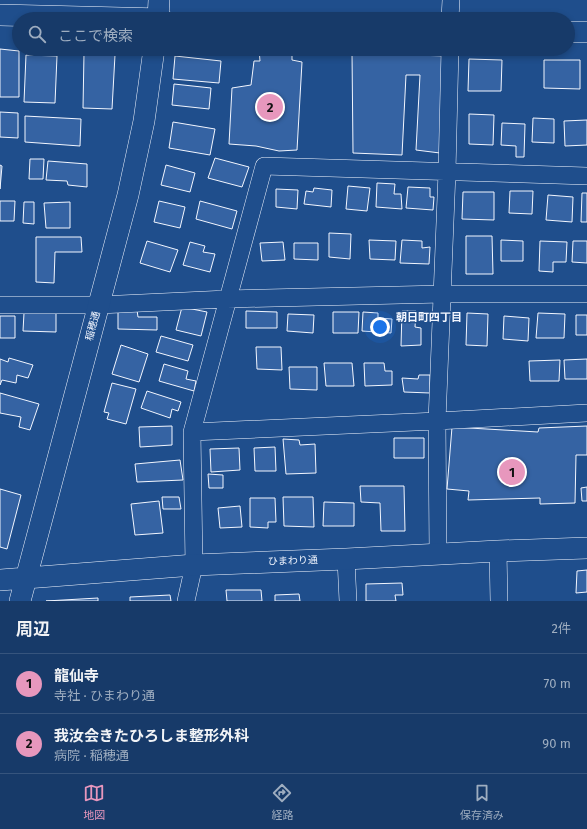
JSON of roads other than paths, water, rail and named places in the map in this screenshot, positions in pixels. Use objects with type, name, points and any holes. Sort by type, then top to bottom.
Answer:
[{"type":"street","points":[[158,12],[159,0]]},
{"type":"street","points":[[450,12],[451,0]]},
{"type":"street","points":[[0,15],[12,15]]},
{"type":"street","points":[[575,32],[587,32]]},
{"type":"street","name":"稲穂通","points":[[20,601],[128,195],[144,121],[153,56]]},
{"type":"street","points":[[438,554],[438,421],[450,56]]},
{"type":"street","points":[[186,601],[194,566],[192,432],[264,166],[587,176]]},
{"type":"street","points":[[0,305],[99,304],[227,299],[443,294],[587,294]]},
{"type":"street","points":[[192,432],[587,413]]},
{"type":"street","name":"ひまわり通","points":[[0,580],[194,566],[587,548]]},
{"type":"street","points":[[498,551],[499,601]]},
{"type":"street","points":[[346,559],[348,601]]},
{"type":"place","name":"我汝会きたひろしま整形外科","points":[[270,107]]},
{"type":"place","name":"龍仙寺","points":[[512,472]]},
{"type":"district","name":"朝日町四丁目","points":[[429,317]]}]
